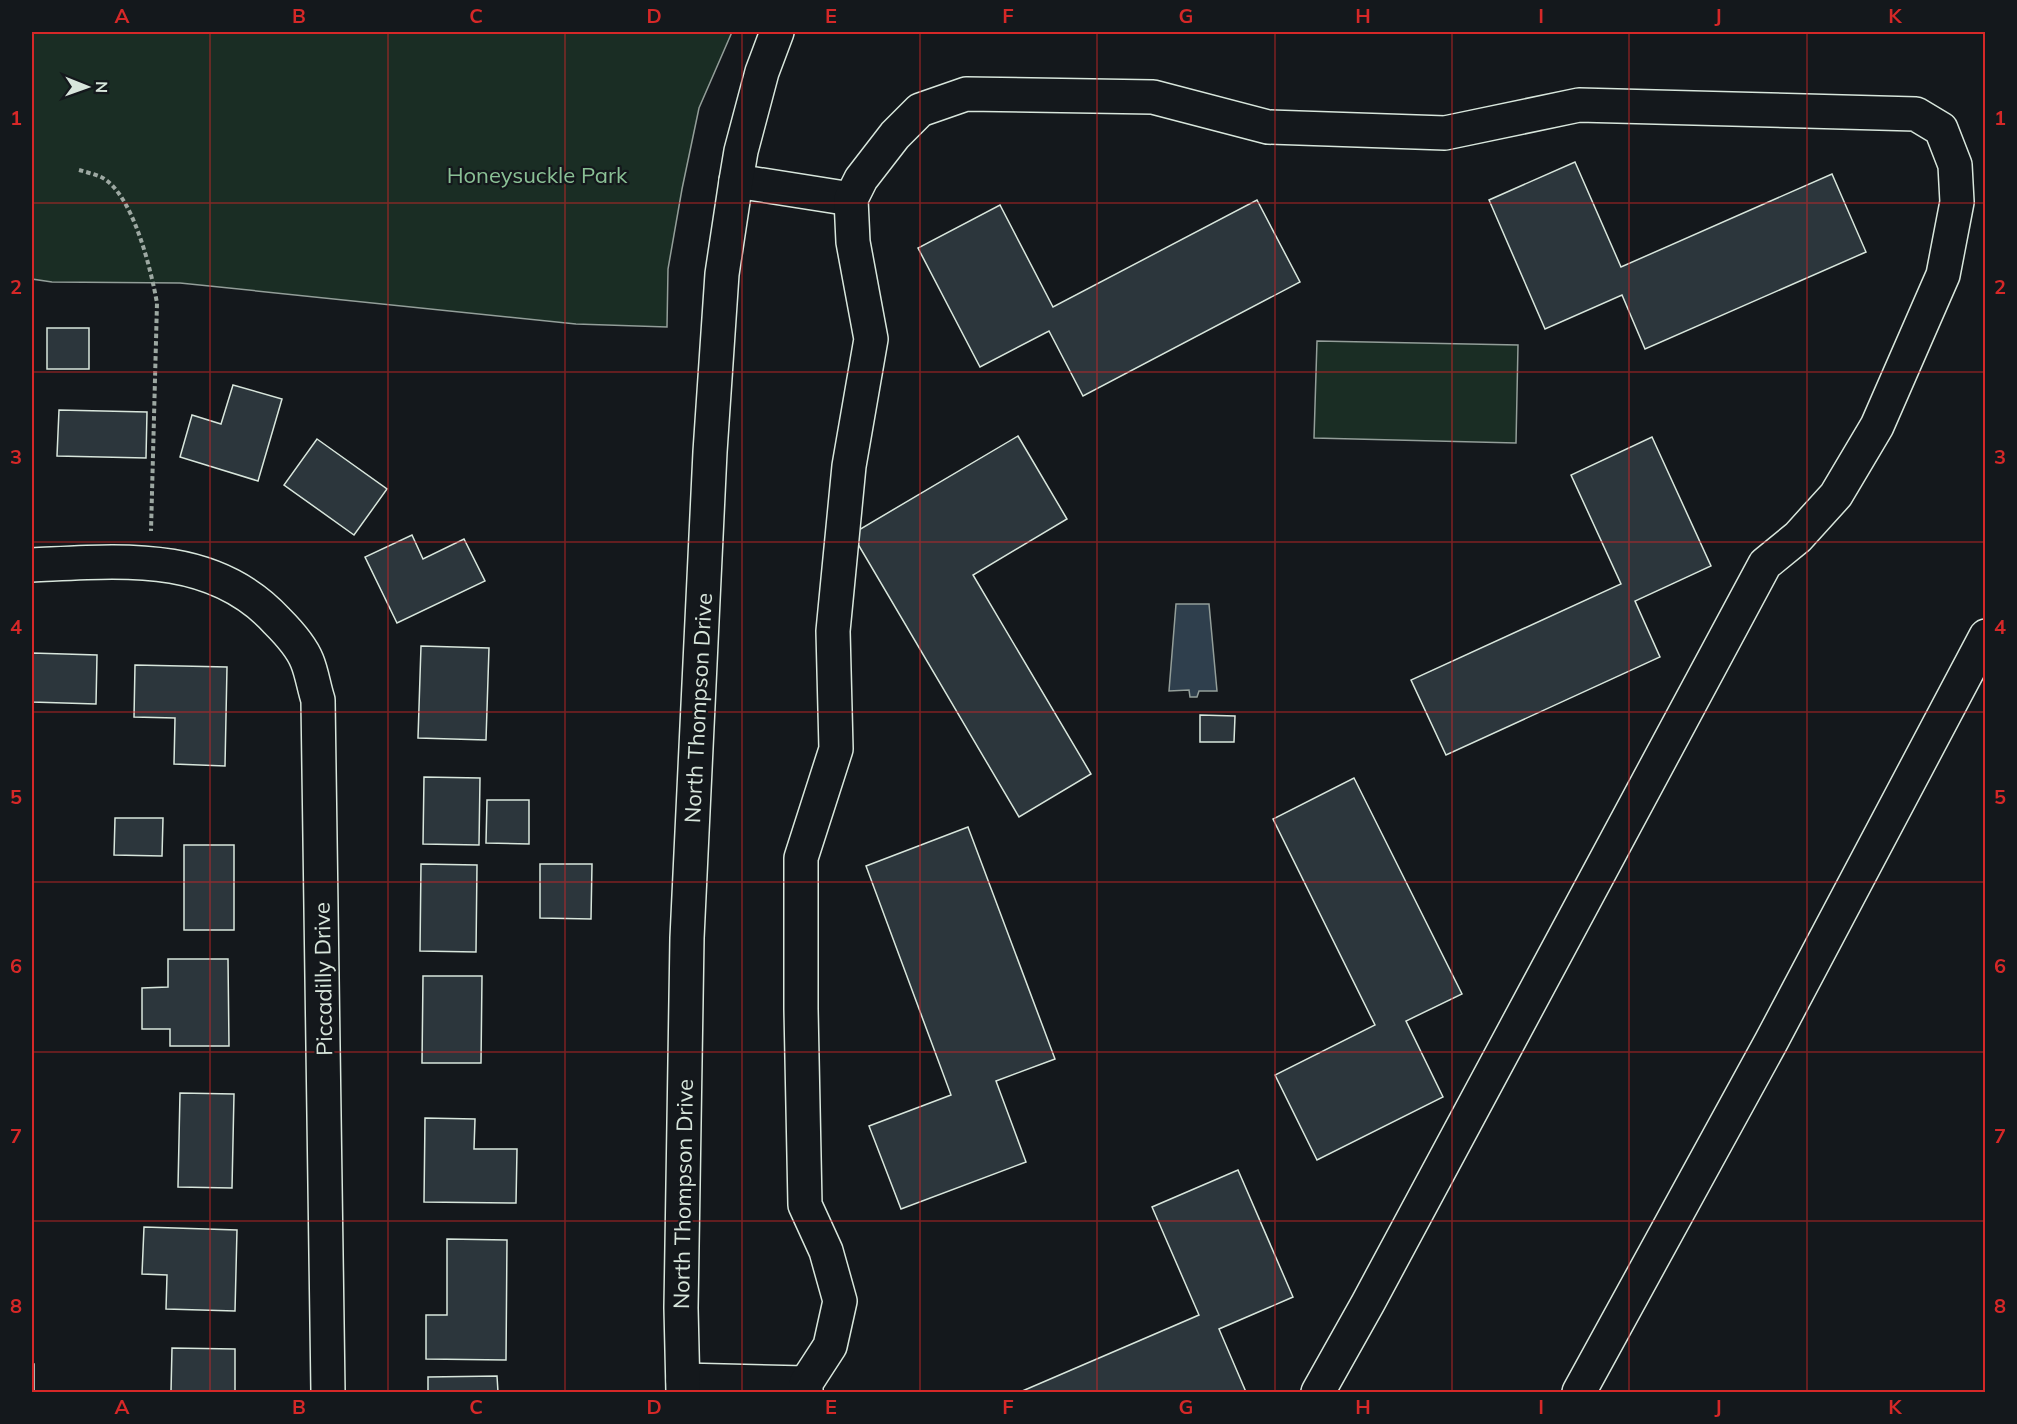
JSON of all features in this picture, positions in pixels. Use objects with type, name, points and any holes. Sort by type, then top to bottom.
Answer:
[{"type":"main road","name":"North Thompson Drive","points":[[683,1386],[681,1308],[688,927],[710,452],[722,274],[741,151],[756,95],[777,32]]},
{"type":"main road","points":[[683,1386],[806,1388],[830,1346],[840,1301],[826,1251],[805,1205],[801,858],[836,749],[833,632],[849,466],[871,339],[853,242],[851,199],[861,179],[895,135],[920,110],[966,94],[1153,97],[1268,127],[1445,133],[1579,105],[1916,114],[1941,129],[1955,165],[1957,202],[1943,275],[1877,426],[1836,495],[1798,537],[1765,564],[1374,1293],[1318,1392]]},
{"type":"main road","points":[[736,181],[851,199]]},
{"type":"main road","name":"Piccadilly Drive","points":[[32,565],[114,561],[179,566],[217,577],[244,592],[266,609],[291,636],[307,660],[318,700],[328,1392]]},
{"type":"main road","points":[[1579,1392],[1771,1042],[1986,636]]},
{"type":"path","points":[[79,170],[103,178],[120,196],[147,256],[157,303],[155,441],[149,564]]},
{"type":"green space","name":"Honeysuckle Park","points":[[32,32],[732,32],[699,108],[668,269],[667,327],[576,324],[180,283],[52,282],[32,279]]},
{"type":"green space","points":[[1317,341],[1518,345],[1516,443],[1314,438]]},
{"type":"water","points":[[1176,604],[1209,604],[1217,691],[1199,691],[1197,697],[1190,697],[1189,690],[1169,691]]},
{"type":"building","points":[[1575,162],[1621,267],[1832,174],[1866,252],[1645,349],[1622,295],[1545,329],[1489,200]]},
{"type":"building","points":[[1257,200],[1300,282],[1083,396],[1049,331],[980,367],[918,248],[1000,205],[1053,307]]},
{"type":"building","points":[[47,328],[89,328],[89,369],[47,369]]},
{"type":"building","points":[[233,385],[282,399],[258,481],[180,457],[192,415],[221,424]]},
{"type":"building","points":[[59,410],[147,412],[146,458],[57,456]]},
{"type":"building","points":[[1018,436],[1067,519],[973,575],[1091,774],[1019,817],[852,534]]},
{"type":"building","points":[[1652,437],[1711,566],[1635,601],[1660,657],[1446,755],[1411,680],[1621,584],[1571,475]]},
{"type":"building","points":[[317,439],[387,489],[354,535],[284,485]]},
{"type":"building","points":[[412,535],[423,559],[464,539],[485,581],[397,623],[365,557]]},
{"type":"building","points":[[421,646],[489,648],[486,740],[418,738]]},
{"type":"building","points":[[32,653],[97,655],[96,704],[32,702]]},
{"type":"building","points":[[135,665],[227,667],[225,766],[174,764],[175,718],[134,717]]},
{"type":"building","points":[[1200,715],[1235,716],[1234,742],[1200,742]]},
{"type":"building","points":[[424,777],[480,778],[479,845],[423,844]]},
{"type":"building","points":[[1354,778],[1462,994],[1406,1021],[1443,1097],[1317,1160],[1275,1075],[1375,1025],[1273,819]]},
{"type":"building","points":[[487,800],[529,800],[529,844],[486,843]]},
{"type":"building","points":[[115,818],[163,818],[162,856],[114,855]]},
{"type":"building","points":[[968,827],[1055,1059],[996,1081],[1026,1162],[901,1209],[869,1126],[951,1095],[866,866]]},
{"type":"building","points":[[184,845],[234,845],[234,930],[184,930]]},
{"type":"building","points":[[421,864],[477,865],[476,952],[420,951]]},
{"type":"building","points":[[540,864],[592,864],[591,919],[540,918]]},
{"type":"building","points":[[168,959],[228,959],[229,1046],[170,1046],[170,1029],[142,1029],[142,988],[168,987]]},
{"type":"building","points":[[423,976],[482,976],[481,1063],[422,1063]]},
{"type":"building","points":[[180,1093],[234,1094],[232,1188],[178,1187]]},
{"type":"building","points":[[425,1118],[475,1119],[474,1149],[517,1149],[516,1203],[424,1202]]},
{"type":"building","points":[[1238,1170],[1293,1297],[1219,1329],[1246,1392],[1020,1392],[1199,1315],[1152,1207]]},
{"type":"building","points":[[144,1227],[237,1230],[235,1311],[166,1309],[167,1275],[142,1274]]},
{"type":"building","points":[[33,1235],[33,1283],[32,1283]]},
{"type":"building","points":[[447,1239],[507,1240],[506,1360],[426,1359],[426,1315],[447,1315]]},
{"type":"building","points":[[172,1348],[235,1349],[235,1392],[171,1392]]},
{"type":"building","points":[[32,1364],[34,1364],[34,1392],[32,1392]]},
{"type":"building","points":[[497,1376],[498,1392],[428,1392],[428,1377]]}]
